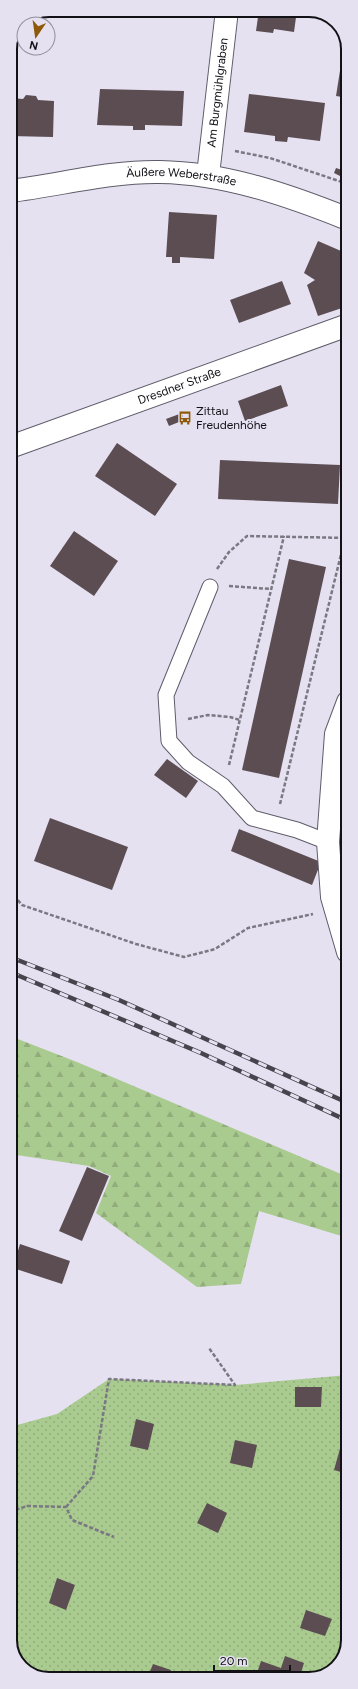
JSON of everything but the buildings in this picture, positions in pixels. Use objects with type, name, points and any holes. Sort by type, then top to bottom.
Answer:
[{"type":"main road","name":"Am Burgmühlgraben","points":[[208,175],[226,17]]},
{"type":"main road","name":"Äußere Weberstraße","points":[[17,190],[112,175],[160,172],[208,175],[257,186],[341,216]]},
{"type":"main road","name":"Dresdner Straße","points":[[17,444],[341,328]]},
{"type":"main road","points":[[341,721],[336,734],[328,842],[332,897],[341,928]]},
{"type":"lane","points":[[210,587],[166,695],[166,717],[169,741],[188,762],[223,786],[252,818],[274,825],[298,830],[328,842]]},
{"type":"path","points":[[212,148],[270,158],[341,182]]},
{"type":"path","points":[[271,589],[226,586],[210,587],[215,573],[229,552],[247,536],[341,538]]},
{"type":"path","points":[[223,786],[284,536]]},
{"type":"path","points":[[274,825],[341,558]]},
{"type":"path","points":[[166,717],[192,719],[208,715],[230,717],[240,720]]},
{"type":"path","points":[[17,899],[22,905],[136,944],[184,956],[215,949],[248,928],[335,908]]},
{"type":"path","points":[[66,1507],[93,1476],[109,1379],[235,1385],[209,1348]]},
{"type":"path","points":[[17,1510],[27,1506],[66,1507]]},
{"type":"path","points":[[66,1507],[72,1520],[114,1537]]},
{"type":"green space","points":[[17,1039],[77,1062],[341,1174],[341,1236],[259,1211],[241,1284],[197,1287],[96,1213],[111,1176],[89,1166],[17,1155]]},
{"type":"green space","points":[[341,1376],[341,1644],[337,1656],[323,1669],[313,1672],[47,1672],[31,1667],[22,1658],[17,1644],[17,1425],[57,1414],[109,1379],[235,1385]]},
{"type":"railway","points":[[17,960],[119,1000],[341,1100]]},
{"type":"railway","points":[[17,975],[201,1053],[341,1118]]},
{"type":"place","name":"Zittau Freudenhöhe","points":[[185,418]]}]
